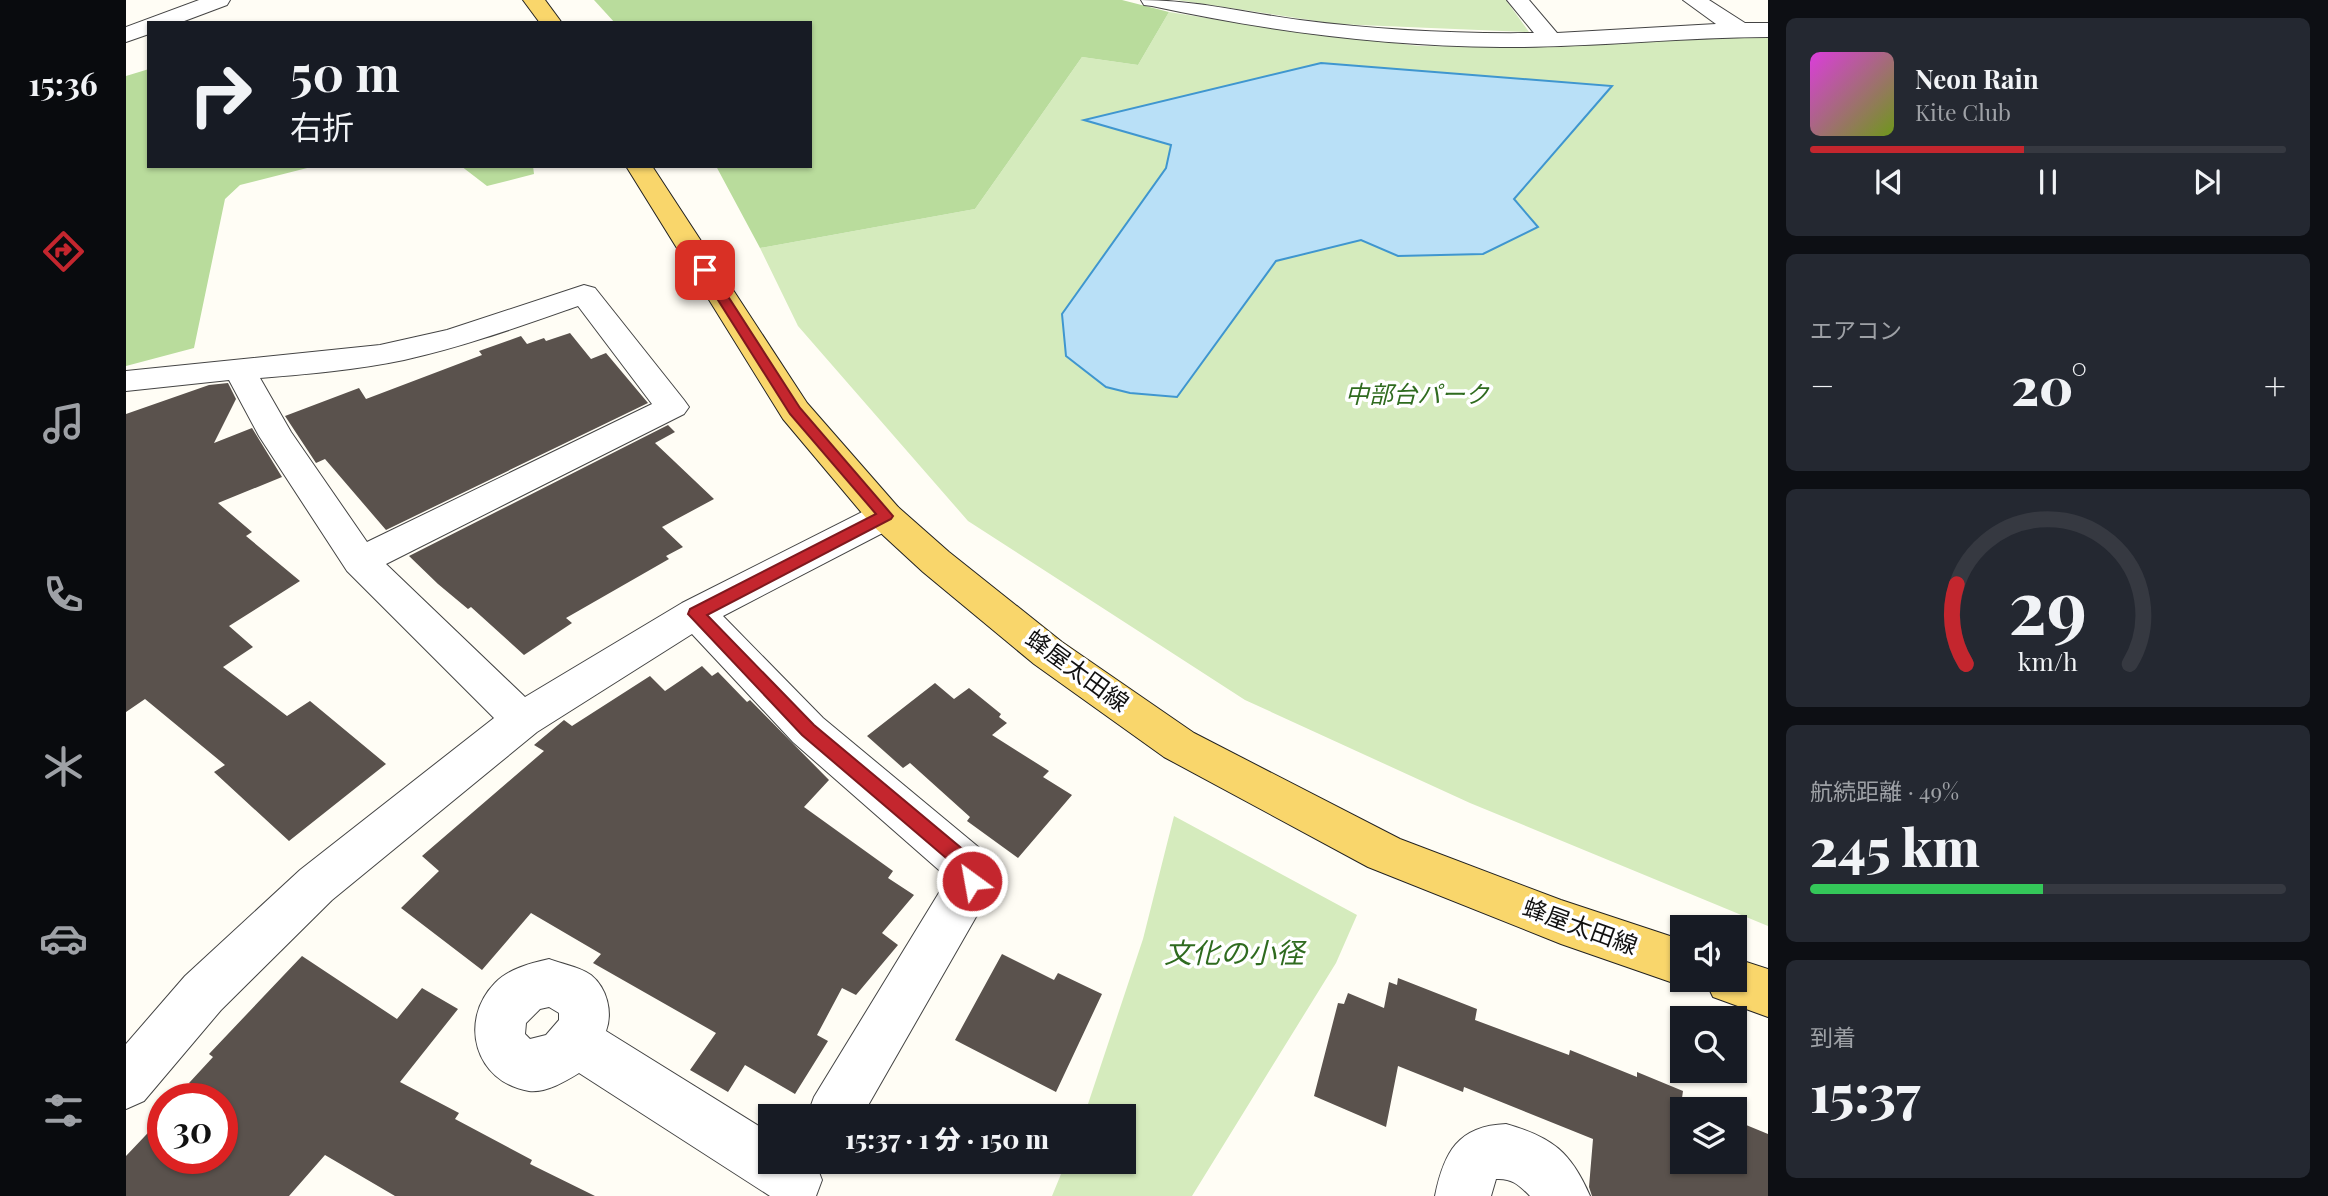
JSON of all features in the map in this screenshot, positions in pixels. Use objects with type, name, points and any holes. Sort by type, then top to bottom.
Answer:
[{"type":"main road","points":[[534,0],[550,21]]},
{"type":"main road","name":"蜂屋太田線","points":[[640,168],[795,411],[885,516],[936,562],[1048,653],[1179,745],[1384,853],[1561,922],[1670,959]]},
{"type":"main road","points":[[1747,986],[1768,993]]},
{"type":"street","points":[[163,21],[219,0]]},
{"type":"street","points":[[1152,0],[1225,17],[1328,30],[1433,38],[1550,40],[1739,29],[1768,30]]},
{"type":"street","points":[[1518,0],[1550,40]]},
{"type":"street","points":[[1694,0],[1739,29]]},
{"type":"street","points":[[126,35],[147,27]]},
{"type":"street","points":[[126,381],[200,372],[336,362],[412,349],[453,339],[584,294],[672,407],[360,561]]},
{"type":"street","points":[[240,371],[276,436],[360,561],[522,720]]},
{"type":"street","points":[[126,1083],[203,993],[316,885],[522,720],[696,614],[885,516]]},
{"type":"street","points":[[696,614],[808,730],[972,870],[972,881],[840,1104]]},
{"type":"street","points":[[576,1041],[796,1179]]},
{"type":"street","points":[[1463,1196],[1464,1179],[1469,1164],[1481,1154],[1497,1151],[1514,1152],[1531,1160],[1548,1173],[1562,1196]]},
{"type":"green space","points":[[594,0],[1122,0],[1169,12],[1138,65],[1082,57],[975,209],[760,248],[717,168],[812,168],[812,21],[613,21]]},
{"type":"green space","points":[[1177,0],[1506,0],[1529,32],[1336,24]]},
{"type":"green space","name":"中部台パーク","points":[[1169,12],[1263,27],[1419,46],[1518,47],[1694,37],[1768,37],[1768,926],[1747,915],[1741,915],[1470,803],[1245,700],[968,521],[798,326],[760,248],[975,209],[1082,57],[1138,65]]},
{"type":"green space","points":[[147,70],[147,168],[307,168],[240,185],[225,199],[194,348],[126,366],[126,76]]},
{"type":"green space","points":[[464,168],[533,168],[534,174],[487,186]]},
{"type":"green space","name":"文化の小径","points":[[1174,816],[1357,915],[1336,963],[1192,1196],[1052,1196],[1061,1174],[1136,1174],[1136,1104],[1088,1104],[1143,939]]},
{"type":"water","points":[[1321,63],[1612,86],[1514,199],[1538,227],[1483,254],[1398,256],[1361,240],[1276,261],[1177,397],[1130,393],[1106,387],[1066,356],[1062,314],[1166,168],[1171,145],[1084,120]]},
{"type":"building","points":[[570,333],[591,359],[606,353],[648,403],[386,530],[325,459],[316,463],[285,416],[359,388],[366,399],[482,355],[479,351],[521,336],[527,344]]},
{"type":"building","points":[[228,383],[236,399],[214,443],[252,428],[282,477],[218,503],[252,532],[246,536],[300,581],[229,626],[253,647],[223,667],[287,716],[310,701],[386,764],[289,841],[214,772],[225,765],[145,699],[126,712],[126,414],[209,385]]},
{"type":"building","points":[[668,425],[675,432],[655,443],[714,499],[662,527],[683,547],[666,556],[669,559],[566,618],[572,623],[524,655],[471,607],[468,609],[438,584],[409,556]]},
{"type":"building","points":[[702,666],[712,676],[718,672],[747,702],[750,700],[829,780],[804,807],[893,871],[888,878],[914,895],[882,933],[898,945],[856,995],[842,988],[817,1035],[828,1041],[795,1094],[745,1065],[728,1092],[690,1070],[716,1033],[593,963],[601,954],[531,913],[482,970],[401,908],[439,871],[422,856],[544,751],[534,745],[564,720],[572,726],[650,676],[665,691]]},
{"type":"building","points":[[935,683],[954,699],[969,688],[1001,714],[999,717],[1007,723],[992,735],[1049,771],[1043,777],[1072,795],[1018,858],[967,821],[970,817],[910,763],[903,768],[867,736]]},
{"type":"building","points":[[1002,954],[1054,980],[1058,973],[1102,994],[1056,1092],[955,1040]]},
{"type":"building","points":[[302,956],[397,1019],[422,988],[458,1009],[400,1082],[459,1113],[455,1119],[532,1160],[530,1164],[595,1196],[395,1196],[325,1155],[289,1196],[126,1196],[126,1156],[147,1134],[147,1174],[238,1174],[238,1083],[189,1083],[213,1057],[209,1054]]},
{"type":"building","points":[[1398,978],[1477,1009],[1475,1020],[1569,1055],[1570,1050],[1637,1077],[1637,1072],[1683,1091],[1682,1097],[1670,1097],[1670,1174],[1747,1174],[1747,1125],[1768,1134],[1768,1196],[1592,1196],[1589,1187],[1593,1139],[1464,1087],[1463,1092],[1398,1066],[1386,1127],[1314,1096],[1338,1003],[1344,1004],[1348,993],[1384,1008],[1389,982],[1397,985]]},
{"type":"route","points":[[705,270],[795,411],[885,516],[696,614],[808,730],[966,863],[972,870],[972,881]]}]
